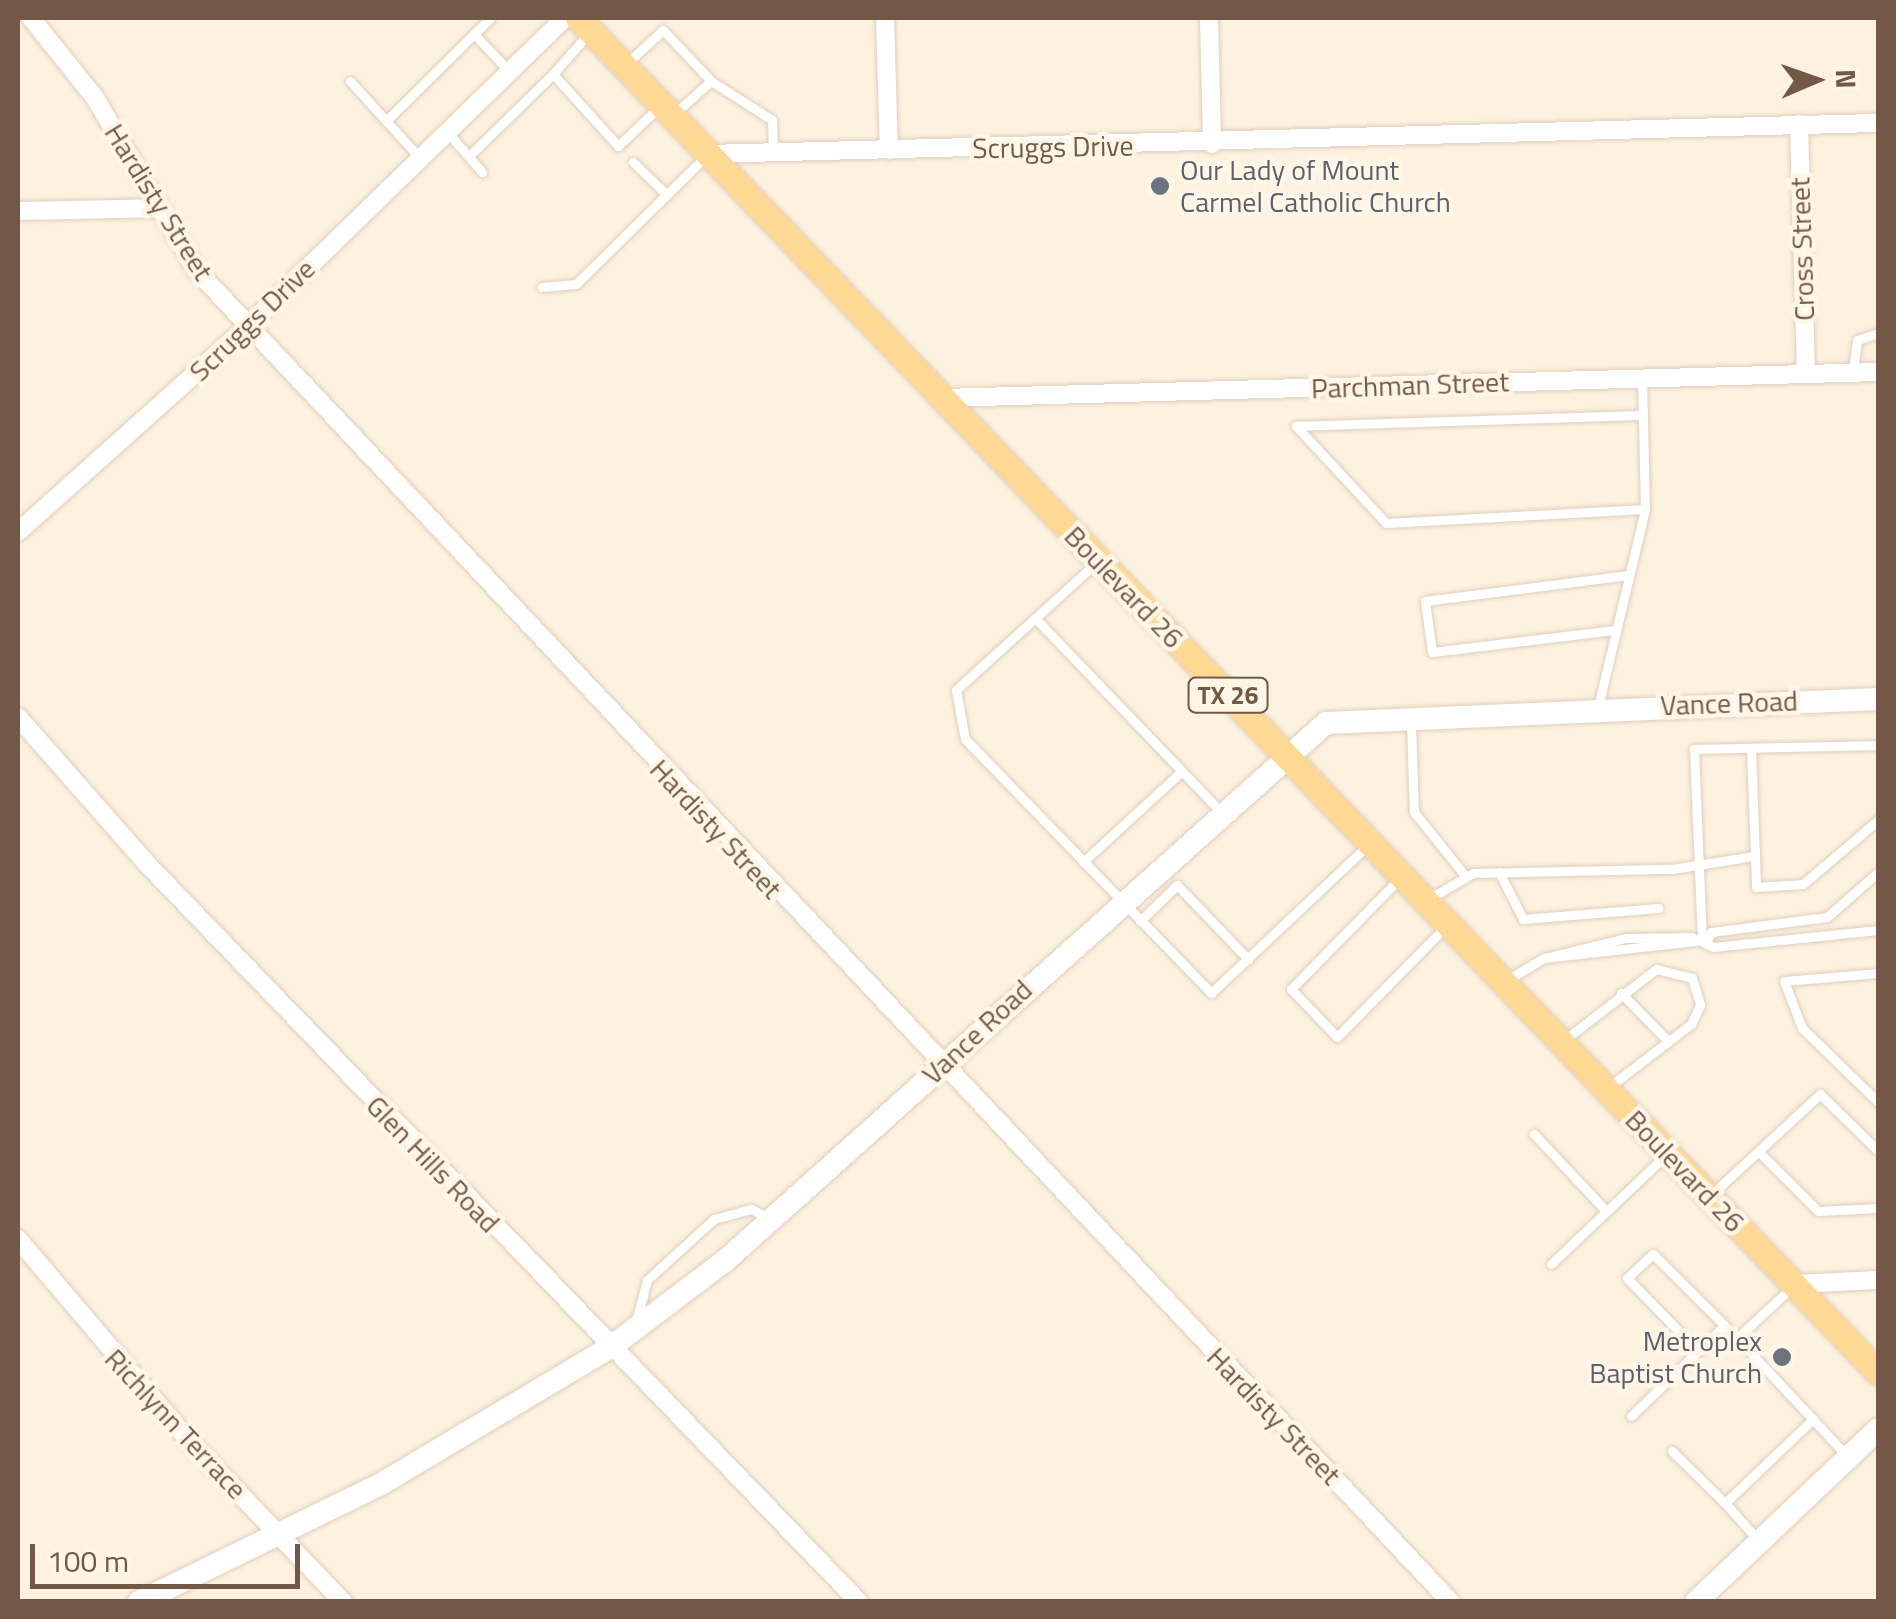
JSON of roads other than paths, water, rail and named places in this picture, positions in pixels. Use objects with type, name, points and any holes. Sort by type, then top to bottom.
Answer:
[{"type":"main road","name":"Boulevard 26","points":[[584,24],[1878,1372]]},
{"type":"street","name":"Hardisty Street","points":[[30,18],[95,98],[158,208],[248,326],[941,1067],[1450,1602]]},
{"type":"street","name":"Scruggs Drive","points":[[18,532],[248,326],[565,18]]},
{"type":"street","points":[[885,18],[889,150]]},
{"type":"street","points":[[1209,18],[1212,144]]},
{"type":"street","name":"Scruggs Drive","points":[[708,154],[1212,144],[1878,123]]},
{"type":"street","name":"Cross Street","points":[[1798,124],[1806,374]]},
{"type":"street","points":[[18,211],[158,208]]},
{"type":"street","name":"Parchman Street","points":[[942,398],[1878,372]]},
{"type":"street","name":"Vance Road","points":[[140,1602],[454,1444],[611,1347],[771,1220],[1218,810],[1326,723],[1411,713],[1878,699]]},
{"type":"street","name":"Glen Hills Road","points":[[18,717],[611,1347],[858,1602]]},
{"type":"street","name":"Richlynn Terrace","points":[[18,1239],[279,1535],[344,1602]]},
{"type":"street","points":[[1794,1284],[1878,1280]]},
{"type":"street","points":[[1696,1602],[1878,1429]]},
{"type":"lane","points":[[388,119],[490,18]]},
{"type":"lane","points":[[469,156],[553,74],[584,24]]},
{"type":"lane","points":[[624,66],[663,30],[710,81],[772,120],[774,152]]},
{"type":"lane","points":[[474,34],[508,71]]},
{"type":"lane","points":[[553,74],[618,146],[710,81]]},
{"type":"lane","points":[[350,81],[420,157]]},
{"type":"lane","points":[[446,132],[482,172]]},
{"type":"lane","points":[[542,287],[576,284],[708,154]]},
{"type":"lane","points":[[633,162],[666,194]]},
{"type":"lane","points":[[1853,372],[1857,340],[1878,333]]},
{"type":"lane","points":[[1598,707],[1645,509],[1642,378]]},
{"type":"lane","points":[[1643,415],[1296,426],[1386,523],[1645,509]]},
{"type":"lane","points":[[1099,560],[956,690],[958,726],[1119,900],[1211,994],[1370,842]]},
{"type":"lane","points":[[1614,630],[1432,652],[1424,601],[1628,575]]},
{"type":"lane","points":[[1035,618],[1218,810]]},
{"type":"lane","points":[[1411,713],[1414,812],[1466,877]]},
{"type":"lane","points":[[1702,941],[1694,749],[1878,746]]},
{"type":"lane","points":[[1751,748],[1756,887],[1803,884],[1878,820]]},
{"type":"lane","points":[[1083,862],[1182,771]]},
{"type":"lane","points":[[1426,901],[1466,877],[1499,872],[1672,869],[1696,859],[1754,856]]},
{"type":"lane","points":[[1499,872],[1523,919],[1659,908]]},
{"type":"lane","points":[[1702,941],[1711,932],[1827,917],[1878,872]]},
{"type":"lane","points":[[1402,875],[1291,989],[1337,1037],[1448,924]]},
{"type":"lane","points":[[1140,921],[1177,886],[1248,958]]},
{"type":"lane","points":[[1504,982],[1544,958],[1626,938],[1702,941],[1878,930]]},
{"type":"lane","points":[[1562,1042],[1621,993],[1662,968],[1692,978],[1698,1014],[1607,1089]]},
{"type":"lane","points":[[1878,973],[1784,981],[1802,1028],[1878,1102]]},
{"type":"lane","points":[[1621,993],[1668,1041]]},
{"type":"lane","points":[[1710,1196],[1820,1094],[1878,1151]]},
{"type":"lane","points":[[1534,1134],[1606,1212]]},
{"type":"lane","points":[[1760,1152],[1818,1211],[1878,1208]]},
{"type":"lane","points":[[1550,1264],[1668,1153]]},
{"type":"lane","points":[[635,1329],[646,1280],[714,1219],[752,1209],[771,1220]]},
{"type":"lane","points":[[1698,1352],[1628,1278],[1654,1254],[1848,1458]]},
{"type":"lane","points":[[1736,1338],[1794,1284]]},
{"type":"lane","points":[[1631,1416],[1724,1326]]},
{"type":"lane","points":[[1725,1503],[1813,1419]]},
{"type":"lane","points":[[1672,1451],[1760,1541]]},
{"type":"place","name":"Our Lady of Mount Carmel Catholic Church","points":[[1160,186]]},
{"type":"place","name":"Metroplex Baptist Church","points":[[1782,1357]]}]
